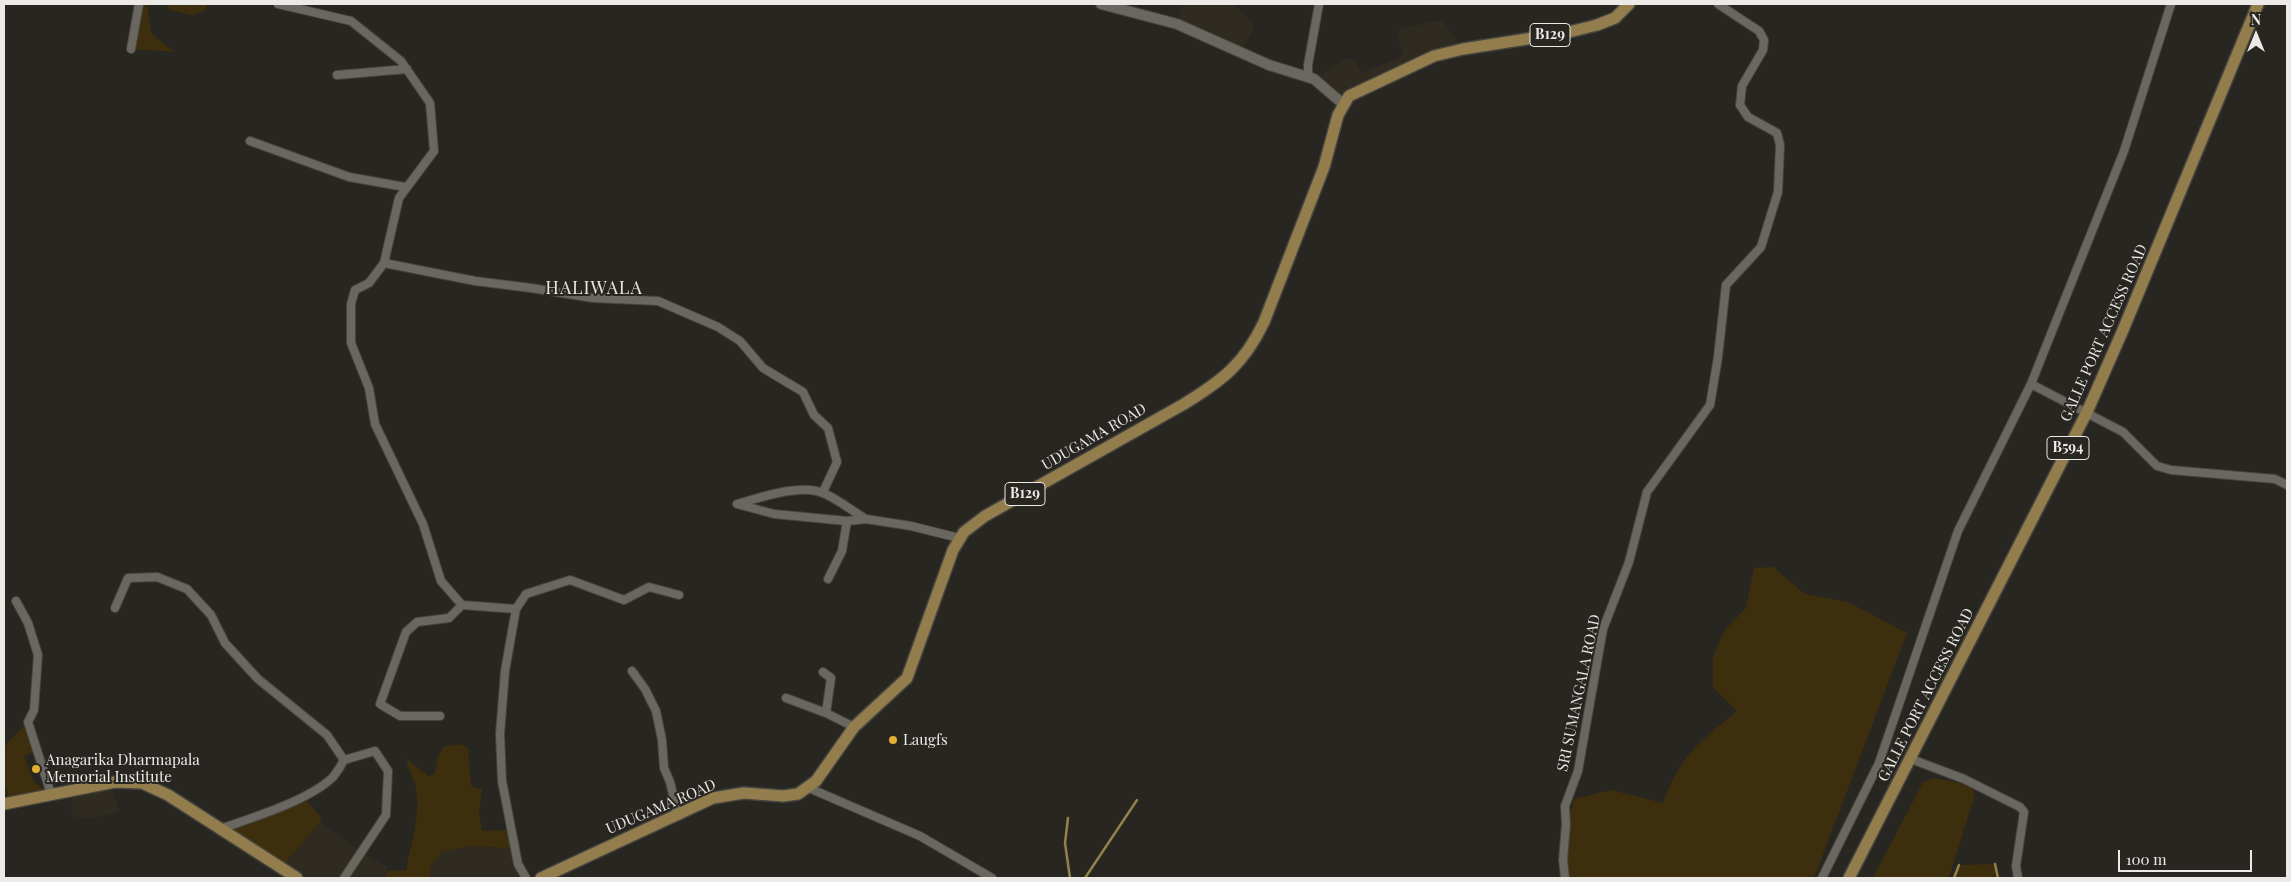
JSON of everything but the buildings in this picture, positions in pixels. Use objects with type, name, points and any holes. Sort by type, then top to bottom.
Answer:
[{"type":"main road","points":[[1102,4],[1177,24],[1268,66],[1314,79],[1343,104]]},
{"type":"main road","name":"B129","points":[[1343,104],[1349,96],[1364,87],[1434,56],[1463,49],[1565,33],[1597,25],[1615,18],[1629,4]]},
{"type":"main road","name":"GALLE PORT ACCESS ROAD","points":[[1848,878],[1911,759],[2087,412],[2123,330],[2258,4]]},
{"type":"main road","name":"UDUGAMA ROAD","points":[[541,878],[678,816],[706,801],[744,793],[784,796],[798,794],[809,788],[822,775],[854,727],[907,678],[959,538],[969,527],[985,516],[1215,385],[1242,360],[1252,346],[1264,322],[1324,167],[1338,115],[1343,104]]},
{"type":"main road","points":[[4,804],[115,782],[142,783],[168,795],[297,878]]},
{"type":"street","points":[[131,49],[139,4]]},
{"type":"street","points":[[278,4],[351,21],[401,62],[430,103],[435,144],[434,151],[415,179],[405,187],[399,198],[384,263],[369,283],[356,290],[351,304],[351,343],[369,388],[375,424],[423,524],[441,581],[462,605],[516,609]]},
{"type":"street","points":[[1314,79],[1308,74],[1308,65],[1319,4]]},
{"type":"street","name":"SRI SUMANGALA ROAD","points":[[1565,878],[1563,860],[1566,824],[1565,806],[1578,771],[1604,628],[1629,562],[1646,492],[1710,405],[1718,357],[1726,285],[1761,247],[1778,192],[1780,146],[1777,133],[1748,117],[1740,105],[1742,86],[1763,50],[1764,40],[1759,31],[1718,4]]},
{"type":"street","points":[[1822,878],[1879,763],[1958,531],[2031,384],[2124,151],[2171,4]]},
{"type":"street","points":[[337,75],[407,69]]},
{"type":"street","points":[[250,141],[349,177],[405,187]]},
{"type":"street","points":[[384,263],[475,281],[592,298],[658,301],[718,328],[740,341],[763,368],[803,392],[814,415],[828,428],[837,462],[822,492]]},
{"type":"street","points":[[2031,384],[2123,432],[2157,466],[2171,470],[2274,479],[2287,485]]},
{"type":"street","points":[[866,519],[822,492],[808,489],[770,495],[736,504],[774,514],[847,521],[866,519],[910,526],[959,538]]},
{"type":"street","points":[[828,578],[842,551],[847,521]]},
{"type":"street","points":[[115,608],[128,578],[157,577],[187,589],[211,615],[225,643],[258,679],[327,735],[344,760]]},
{"type":"street","points":[[526,878],[518,864],[501,771],[500,734],[504,671],[516,609],[526,594],[570,580],[624,600],[649,587],[680,595]]},
{"type":"street","points":[[16,601],[28,623],[38,655],[34,710],[28,722],[51,794]]},
{"type":"street","points":[[440,716],[400,716],[380,704],[406,632],[418,622],[449,618],[462,605]]},
{"type":"street","points":[[632,671],[645,689],[656,711],[662,740],[664,768],[670,782],[678,816]]},
{"type":"street","points":[[823,672],[831,678],[826,713]]},
{"type":"street","points":[[786,698],[826,713],[854,727]]},
{"type":"street","points":[[220,829],[261,815],[303,796],[333,777],[344,760],[375,752],[388,772],[386,815],[344,878]]},
{"type":"street","points":[[1911,759],[1964,779],[2020,807],[2024,812],[2016,866],[2018,878]]},
{"type":"street","points":[[809,788],[920,836],[992,878]]},
{"type":"shaded area","points":[[139,4],[147,4],[151,33],[175,52],[131,49]]},
{"type":"shaded area","points":[[167,4],[208,4],[204,11],[192,15],[169,10]]},
{"type":"shaded area","points":[[1183,4],[1235,4],[1255,27],[1240,53],[1177,24]]},
{"type":"shaded area","points":[[1443,21],[1463,49],[1434,56],[1343,104],[1314,79],[1344,59],[1354,59],[1362,73],[1403,56],[1398,33],[1400,29]]},
{"type":"shaded area","points":[[1773,567],[1805,594],[1848,602],[1907,633],[1814,878],[1565,878],[1564,836],[1574,799],[1611,790],[1663,803],[1677,773],[1692,751],[1712,731],[1737,711],[1713,687],[1713,657],[1724,631],[1746,608],[1754,568]]},
{"type":"shaded area","points":[[28,722],[35,751],[24,756],[34,782],[51,794],[10,803],[4,779],[4,746]]},
{"type":"shaded area","points":[[461,744],[468,748],[471,786],[482,789],[479,813],[482,831],[511,830],[516,849],[475,846],[442,851],[430,868],[430,878],[385,878],[387,871],[406,870],[415,829],[417,798],[415,784],[407,759],[428,776],[435,774],[438,757],[443,747]]},
{"type":"shaded area","points":[[1934,778],[1970,785],[1975,794],[1949,878],[1873,878],[1923,782]]},
{"type":"shaded area","points":[[110,784],[120,811],[98,817],[77,818],[71,812],[72,798],[64,793]]},
{"type":"shaded area","points":[[303,796],[321,817],[320,822],[281,868],[220,829]]},
{"type":"shaded area","points":[[320,822],[361,852],[387,867],[385,878],[297,878],[281,868]]},
{"type":"shaded area","points":[[475,846],[513,849],[518,878],[430,878],[430,868],[442,851]]},
{"type":"shaded area","points":[[1995,864],[1998,878],[1954,878],[1959,865]]},
{"type":"waterway","points":[[1085,878],[1137,800]]},
{"type":"waterway","points":[[1068,818],[1065,843],[1070,878]]},
{"type":"waterway","points":[[1995,864],[1998,878]]},
{"type":"waterway","points":[[1954,878],[1959,865]]},
{"type":"place","name":"Laugfs","points":[[893,740]]},
{"type":"place","name":"Anagarika Dharmapala Memorial Institute","points":[[36,769]]},
{"type":"district","name":"HALIWALA","points":[[594,288]]}]
